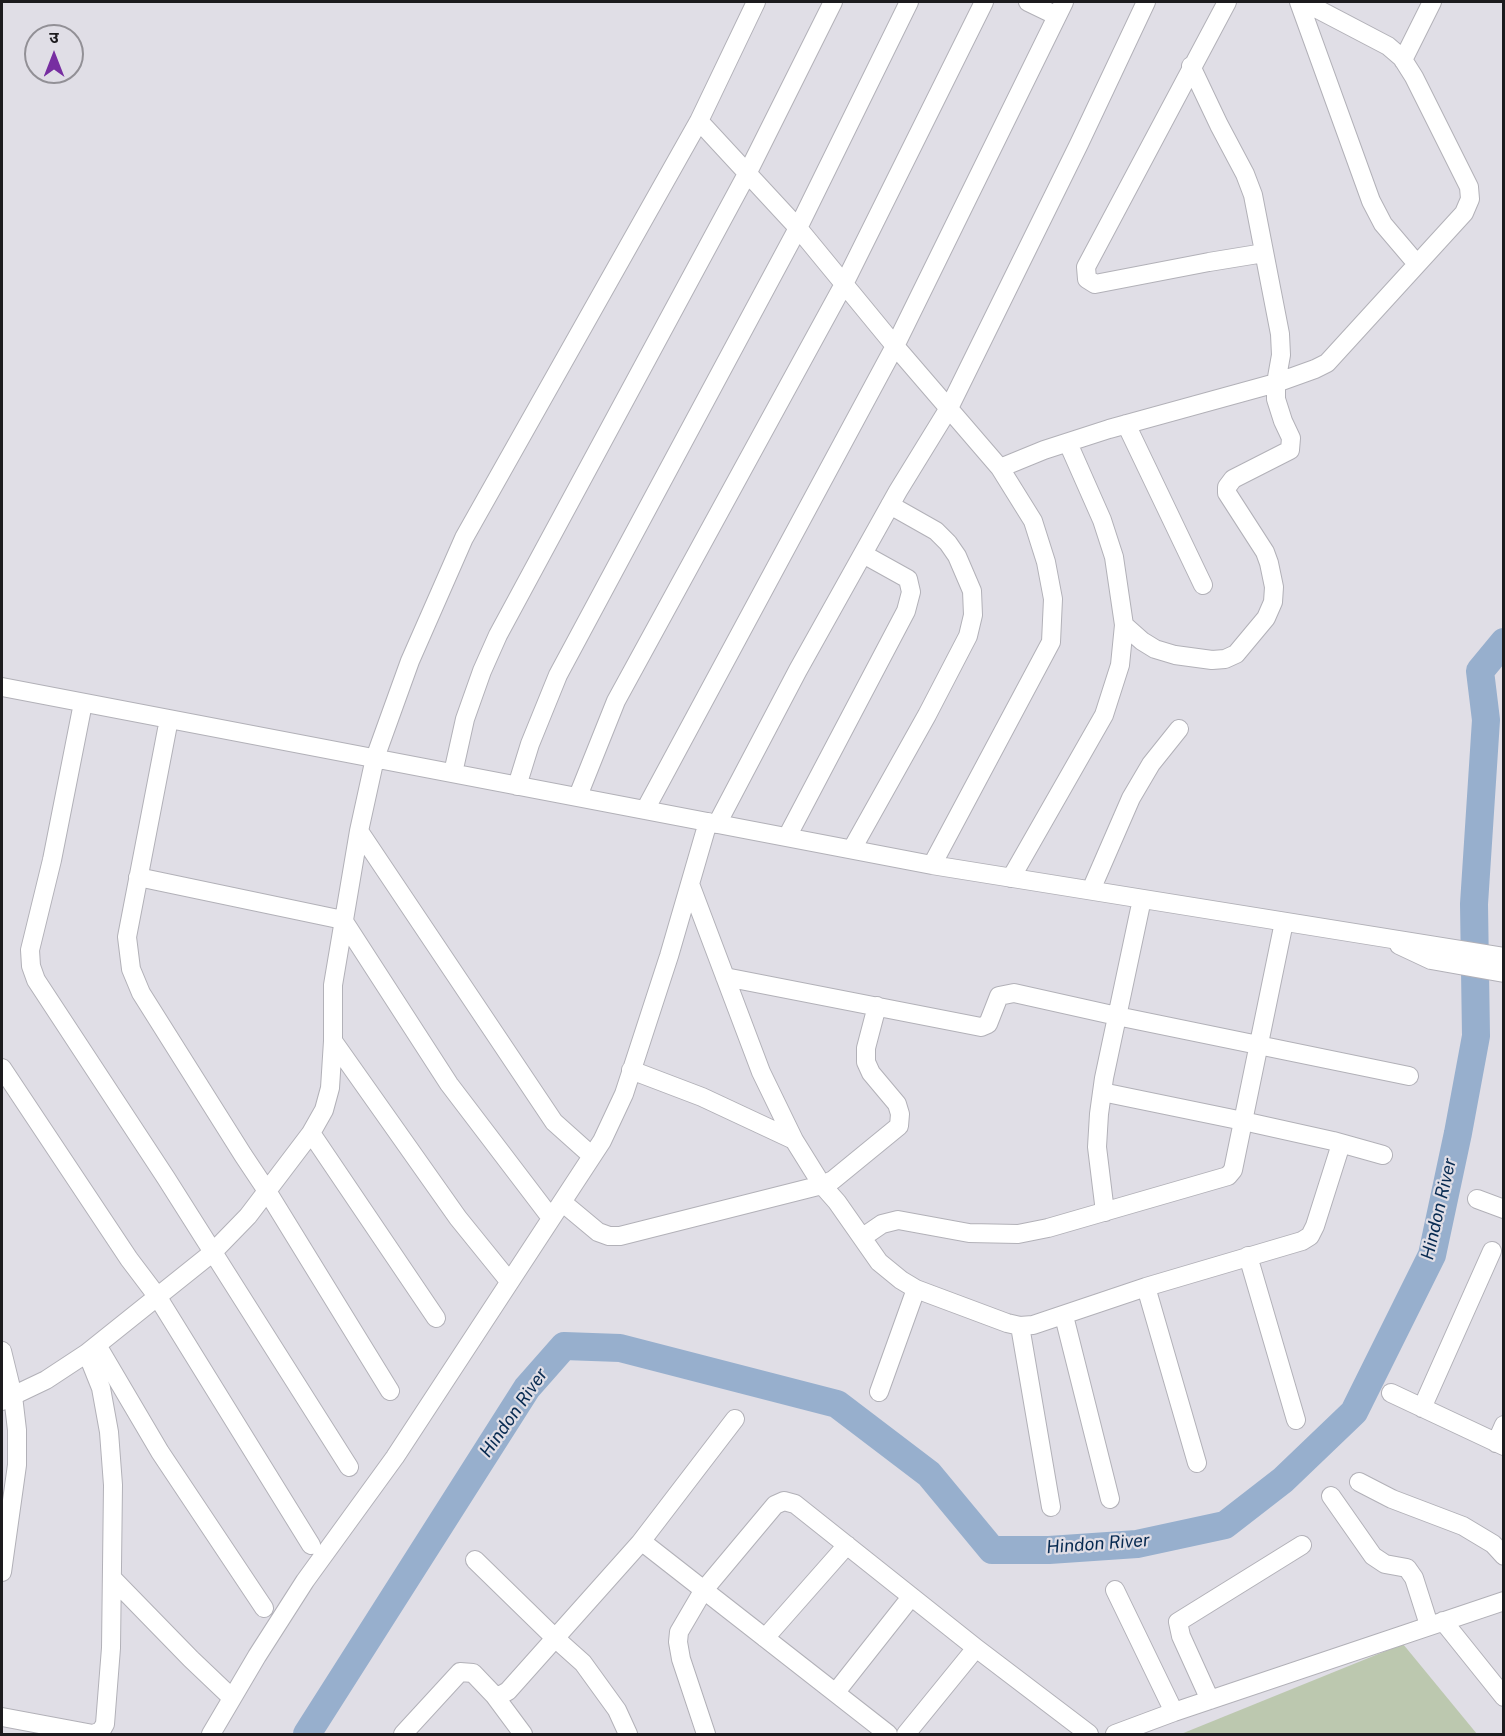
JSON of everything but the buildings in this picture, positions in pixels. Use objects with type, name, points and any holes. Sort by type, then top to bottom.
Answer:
[{"type":"street","points":[[7,1398],[46,1380],[92,1349],[212,1253],[248,1216],[310,1133],[324,1110],[330,1088],[333,985],[359,831],[375,758],[410,661],[464,538],[699,120],[756,2]]},
{"type":"street","points":[[453,773],[465,719],[482,670],[498,635],[748,172],[833,2]]},
{"type":"street","points":[[518,786],[533,735],[558,675],[798,228],[909,2]]},
{"type":"street","points":[[578,796],[616,701],[844,284],[984,2]]},
{"type":"street","points":[[645,810],[896,346],[1061,9],[1028,2]]},
{"type":"street","points":[[211,1734],[305,1581],[395,1457],[602,1141],[631,1070],[690,884],[712,823],[890,505],[949,408],[1146,2]]},
{"type":"street","points":[[1227,2],[1086,267],[1087,279],[1095,284],[1264,254]]},
{"type":"street","points":[[1299,2],[1371,201],[1383,224],[1417,264]]},
{"type":"street","points":[[1000,468],[1068,442],[1276,383],[1327,363],[1464,213],[1470,199],[1469,187],[1414,77],[1403,60],[1388,46],[1304,2]]},
{"type":"street","points":[[1403,60],[1432,2]]},
{"type":"street","points":[[1124,625],[1155,649],[1175,655],[1212,660],[1225,659],[1236,654],[1266,618],[1273,602],[1274,587],[1265,552],[1227,493],[1227,487],[1233,479],[1290,450],[1291,438],[1276,399],[1276,383],[1281,355],[1280,334],[1253,195],[1245,174],[1191,66]]},
{"type":"street","points":[[699,120],[798,228],[1000,468],[1033,521],[1046,562],[1053,599],[1051,642],[932,865]]},
{"type":"street","points":[[1126,424],[1203,585]]},
{"type":"street","points":[[1011,878],[1104,715],[1120,665],[1124,625],[1111,548],[1102,520],[1068,442]]},
{"type":"street","points":[[852,849],[968,636],[973,615],[972,591],[957,556],[948,543],[936,531],[890,505]]},
{"type":"street","points":[[787,837],[906,611],[911,592],[908,579],[863,554]]},
{"type":"street","points":[[2,687],[932,865],[1387,938],[1503,974]]},
{"type":"street","points":[[83,703],[52,860],[30,950],[31,966],[36,980],[166,1178],[349,1467]]},
{"type":"street","points":[[169,719],[127,938],[130,969],[147,1003],[267,1191],[390,1391]]},
{"type":"street","points":[[1091,890],[1131,798],[1151,764],[1179,729]]},
{"type":"street","points":[[359,831],[554,1122],[592,1156]]},
{"type":"street","points":[[138,877],[343,920],[449,1084],[551,1218]]},
{"type":"street","points":[[690,884],[761,1072],[794,1140],[822,1185],[863,1237],[879,1262],[916,1289],[1020,1326],[1033,1325],[1146,1287],[1302,1241],[1310,1236],[1341,1144]]},
{"type":"street","points":[[1105,1212],[1097,1147],[1102,1092],[1142,899]]},
{"type":"street","points":[[863,1237],[882,1224],[898,1220],[969,1233],[1018,1234],[1048,1228],[1228,1176],[1233,1170],[1284,922]]},
{"type":"street","points":[[1428,952],[1503,957]]},
{"type":"street","points":[[725,977],[981,1027],[988,1024],[999,996],[1014,993],[1409,1076]]},
{"type":"street","points":[[562,1202],[598,1232],[609,1236],[620,1236],[822,1185],[833,1180],[899,1126],[900,1114],[897,1104],[871,1073],[866,1062],[866,1048],[877,1005]]},
{"type":"street","points":[[333,1041],[458,1218],[509,1281]]},
{"type":"street","points":[[2,1068],[129,1259],[157,1296],[311,1545]]},
{"type":"street","points":[[631,1070],[702,1097],[794,1140]]},
{"type":"street","points":[[1102,1092],[1243,1121],[1383,1155]]},
{"type":"street","points":[[310,1133],[436,1318]]},
{"type":"street","points":[[1477,1199],[1503,1209]]},
{"type":"street","points":[[1422,1408],[1492,1251]]},
{"type":"street","points":[[1248,1257],[1296,1420]]},
{"type":"street","points":[[1146,1287],[1197,1463]]},
{"type":"street","points":[[879,1392],[916,1289]]},
{"type":"street","points":[[1064,1316],[1110,1499]]},
{"type":"street","points":[[1020,1326],[1051,1507]]},
{"type":"street","points":[[2,1717],[93,1734],[101,1731],[105,1724],[111,1648],[113,1485],[109,1432],[92,1349]]},
{"type":"street","points":[[92,1349],[264,1608]]},
{"type":"street","points":[[2,1351],[7,1398],[17,1430],[17,1465],[2,1572]]},
{"type":"street","points":[[1391,1393],[1500,1444],[1503,1425]]},
{"type":"street","points":[[494,1695],[501,1695],[508,1691],[640,1543],[735,1419]]},
{"type":"street","points":[[1359,1482],[1392,1498],[1463,1526],[1493,1544],[1503,1556]]},
{"type":"street","points":[[1331,1496],[1373,1556],[1385,1564],[1407,1569],[1414,1578],[1436,1623],[1503,1697]]},
{"type":"street","points":[[706,1734],[681,1659],[679,1632],[703,1591],[775,1505],[784,1502],[795,1504],[976,1648],[1089,1734]]},
{"type":"street","points":[[640,1543],[645,1544],[888,1734]]},
{"type":"street","points":[[765,1638],[846,1545]]},
{"type":"street","points":[[1210,1700],[1180,1636],[1178,1622],[1302,1545]]},
{"type":"street","points":[[475,1560],[583,1663],[617,1710],[628,1734]]},
{"type":"street","points":[[113,1579],[232,1698]]},
{"type":"street","points":[[1115,1590],[1174,1712]]},
{"type":"street","points":[[836,1692],[911,1597]]},
{"type":"street","points":[[1115,1734],[1503,1601]]},
{"type":"street","points":[[906,1734],[976,1648]]},
{"type":"street","points":[[403,1734],[460,1672],[473,1673],[494,1695],[523,1734]]},
{"type":"green space","points":[[1403,1644],[1477,1734],[1181,1734]]},
{"type":"waterway","name":"Hindon River","points":[[307,1734],[527,1388],[564,1346],[620,1348],[837,1404],[929,1474],[992,1550],[1049,1550],[1137,1544],[1225,1525],[1283,1480],[1354,1412],[1432,1255],[1476,1036],[1474,904],[1486,720],[1480,671],[1504,642]]}]
